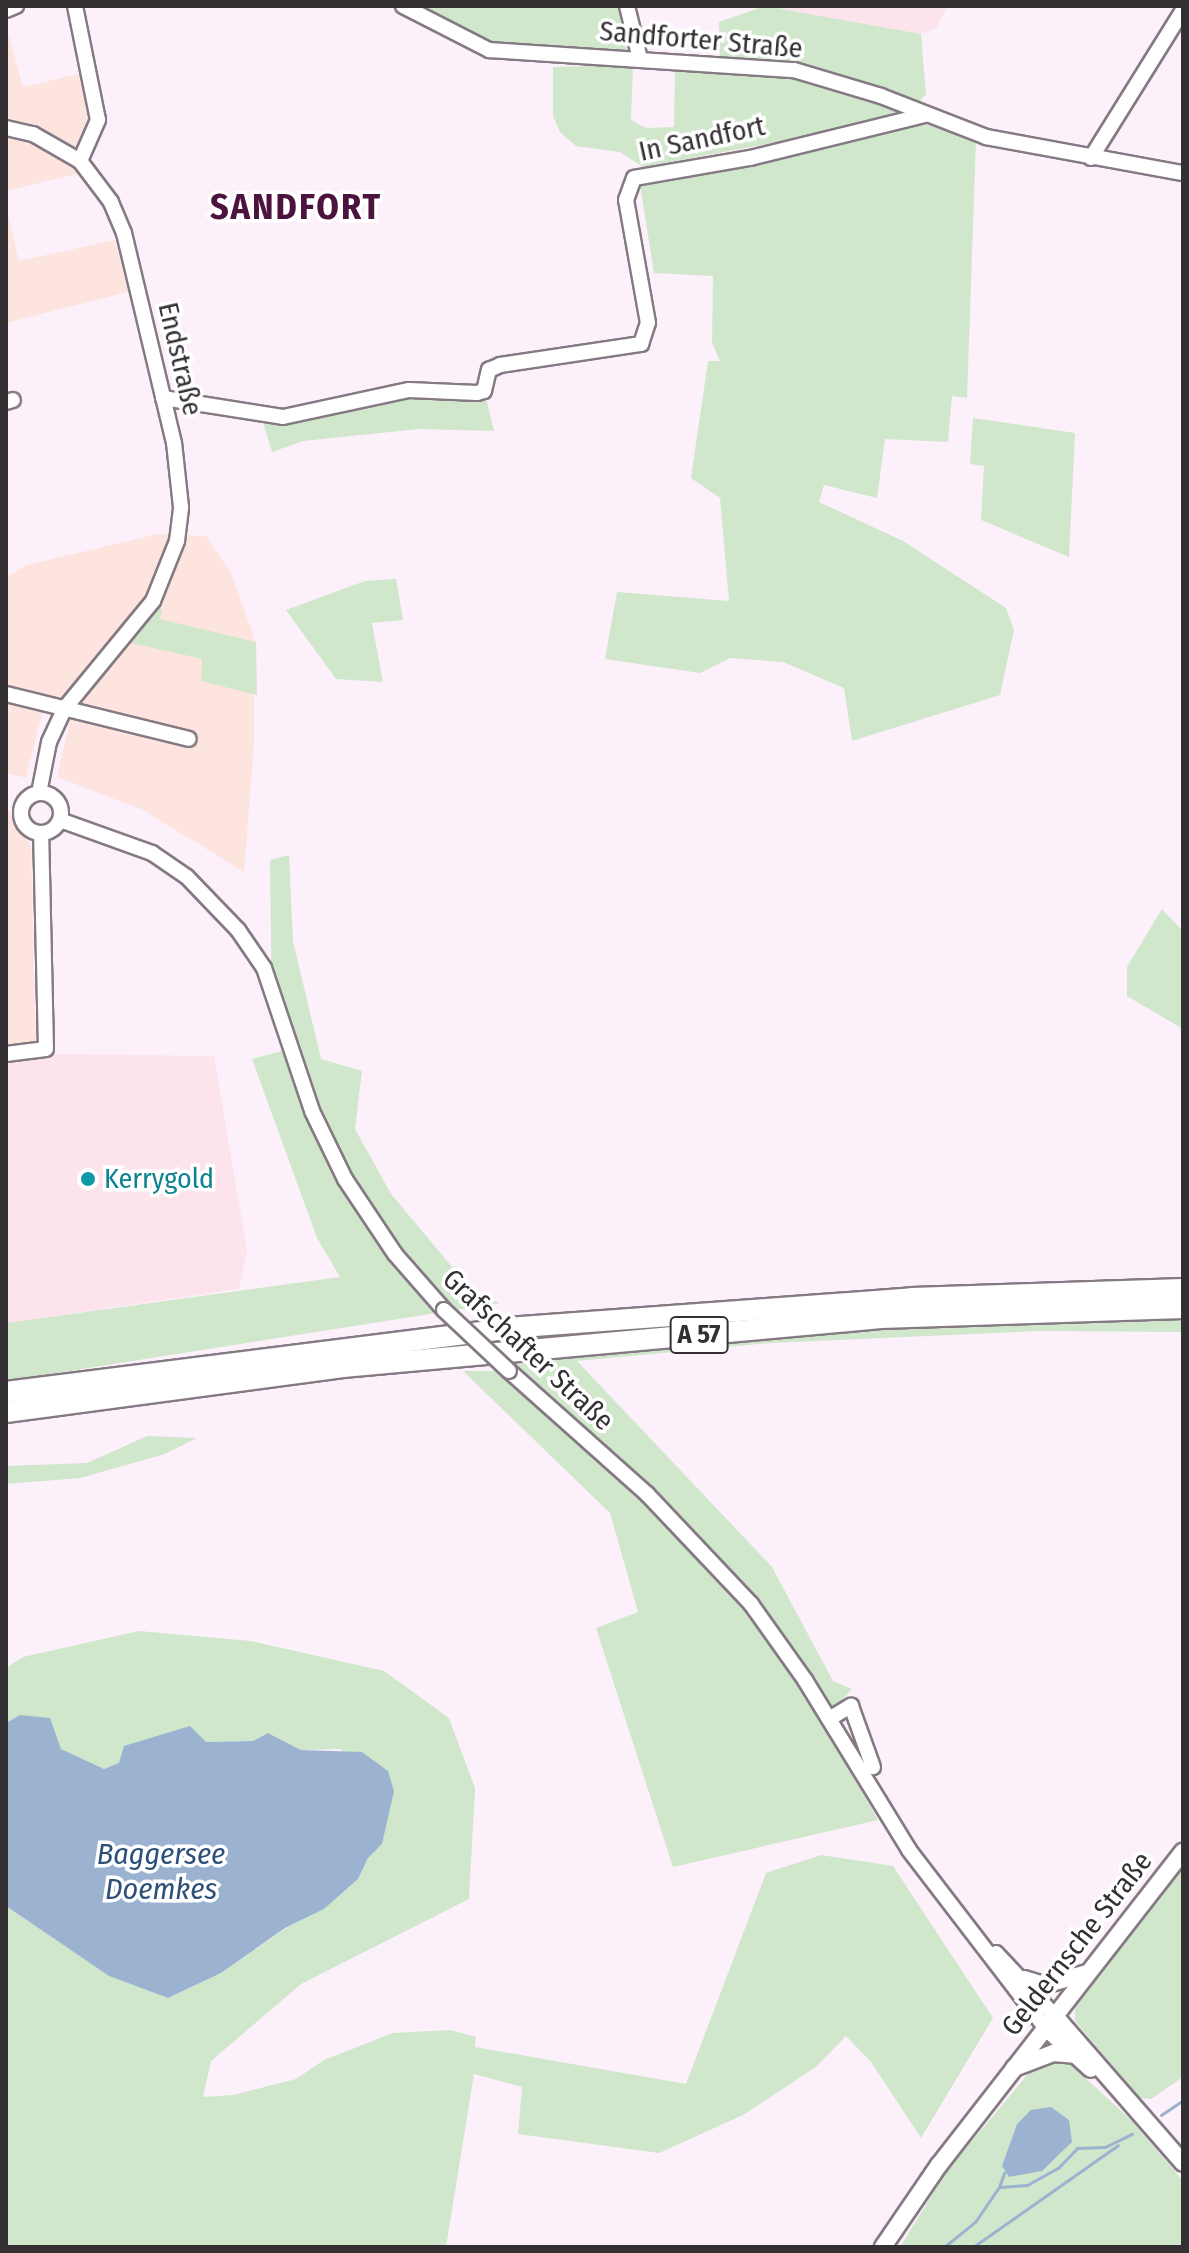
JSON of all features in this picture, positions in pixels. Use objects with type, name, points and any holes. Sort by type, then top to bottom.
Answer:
[{"type":"highway","name":"A 57","points":[[6,1392],[521,1327],[912,1298],[1183,1289]]},
{"type":"highway","name":"A 57","points":[[6,1412],[343,1367],[817,1324],[1183,1308]]},
{"type":"main road","name":"Geldernsche Straße","points":[[883,2247],[1013,2068],[1183,1852]]},
{"type":"main road","points":[[1024,1979],[1044,1985],[1087,1973]]},
{"type":"main road","points":[[1074,1990],[1069,2012],[1078,2051]]},
{"type":"main road","points":[[1050,2021],[1122,2094],[1183,2163]]},
{"type":"main road","name":"Geldernsche Straße","points":[[1013,2068],[1053,2053],[1078,2051]]},
{"type":"street","points":[[6,10],[16,6]]},
{"type":"street","points":[[6,128],[33,134],[80,161],[98,120],[75,6]]},
{"type":"street","name":"Sandforter Straße","points":[[403,6],[489,50],[794,70],[986,137],[1183,173]]},
{"type":"street","points":[[627,6],[640,59]]},
{"type":"street","points":[[1091,158],[1183,10]]},
{"type":"street","name":"In Sandfort","points":[[163,398],[283,417],[386,393],[477,393],[484,391],[489,370],[500,365],[641,344],[648,323],[626,200],[634,178],[750,158],[925,115]]},
{"type":"street","name":"Endstraße","points":[[39,793],[49,742],[65,708],[136,626],[158,591],[177,541],[179,484],[163,398],[124,233],[111,202],[80,161]]},
{"type":"street","points":[[6,694],[189,739]]},
{"type":"street","points":[[22,808],[39,793],[54,797],[60,820],[41,834]]},
{"type":"street","points":[[6,802],[22,808]]},
{"type":"street","points":[[22,808],[25,825],[41,834]]},
{"type":"street","name":"Grafschafter Straße","points":[[60,820],[152,853],[216,903],[264,968],[328,1149],[365,1213],[444,1310],[714,1562],[779,1642],[909,1850],[1050,2021]]},
{"type":"street","points":[[6,1054],[46,1049],[41,834]]},
{"type":"street","points":[[829,1719],[851,1706],[873,1767]]},
{"type":"street","name":"Grafschafter Straße","points":[[978,1937],[1024,1979],[1050,2021]]},
{"type":"shaded area","points":[[765,6],[948,6],[936,28],[921,34]]},
{"type":"shaded area","points":[[6,24],[23,87],[79,74],[90,127],[81,173],[6,191]]},
{"type":"shaded area","points":[[6,206],[19,261],[115,240],[128,292],[6,323]]},
{"type":"shaded area","points":[[158,534],[206,536],[231,573],[254,637],[254,745],[244,872],[143,810],[57,777],[71,717],[43,710],[26,778],[6,773],[6,577],[27,565]]},
{"type":"shaded area","points":[[6,810],[12,812],[31,847],[36,1044],[6,1045]]},
{"type":"shaded area","points":[[45,1054],[214,1056],[247,1251],[239,1289],[6,1323],[6,1058]]},
{"type":"green space","points":[[430,6],[624,6],[633,53],[502,46],[432,15]]},
{"type":"green space","points":[[765,6],[921,34],[926,94],[909,114],[886,122],[643,167],[620,152],[576,146],[560,132],[553,116],[553,67],[633,65],[631,120],[646,128],[674,127],[675,70],[720,68],[719,22]]},
{"type":"green space","points":[[924,124],[976,140],[967,398],[952,396],[948,442],[885,439],[877,498],[824,485],[819,502],[903,541],[1006,608],[1014,630],[1000,695],[852,741],[844,688],[783,662],[730,658],[700,673],[605,659],[617,592],[729,601],[720,498],[691,478],[708,361],[720,361],[712,343],[713,276],[654,273],[640,185],[752,166]]},
{"type":"green space","points":[[401,394],[485,394],[494,431],[419,429],[303,441],[272,452],[262,419]]},
{"type":"green space","points":[[973,418],[1075,433],[1069,557],[981,520],[984,466],[970,464]]},
{"type":"green space","points":[[396,579],[403,620],[372,623],[383,682],[336,679],[286,610],[365,581]]},
{"type":"green space","points":[[156,608],[162,610],[160,619],[256,642],[257,695],[201,681],[202,659],[131,643]]},
{"type":"green space","points":[[289,855],[293,941],[321,1059],[362,1071],[355,1129],[391,1194],[473,1292],[500,1303],[6,1381],[6,1323],[340,1277],[317,1238],[252,1059],[282,1051],[272,1015],[270,860]]},
{"type":"green space","points":[[1162,909],[1183,931],[1183,1029],[1127,996],[1127,967]]},
{"type":"green space","points":[[1183,1317],[1183,1332],[1040,1331],[770,1343],[577,1361],[772,1567],[833,1681],[852,1689],[833,1709],[806,1683],[823,1724],[878,1820],[673,1867],[596,1628],[638,1612],[610,1513],[463,1371],[509,1371],[539,1349],[718,1330]]},
{"type":"green space","points":[[147,1436],[197,1438],[165,1454],[80,1478],[6,1484],[6,1466],[87,1463]]},
{"type":"green space","points":[[139,1631],[251,1641],[384,1671],[449,1718],[475,1788],[469,1899],[301,1984],[211,2061],[203,2097],[233,2095],[296,2079],[324,2060],[393,2033],[450,2030],[476,2037],[475,2047],[686,2084],[766,1873],[821,1855],[893,1866],[993,2018],[921,2138],[871,2062],[846,2036],[816,2067],[743,2115],[659,2153],[518,2134],[522,2087],[474,2074],[446,2247],[6,2247],[6,1906],[109,1976],[168,1998],[221,1973],[286,1928],[324,1909],[358,1879],[368,1858],[382,1844],[341,1749],[301,1750],[268,1733],[253,1741],[206,1742],[103,1769],[61,1749],[20,1715],[6,1723],[6,1668],[23,1657]]},
{"type":"green space","points":[[1183,1868],[1183,2077],[1151,2099],[1140,2098],[1075,2021],[1075,2008]]},
{"type":"green space","points":[[1050,2061],[1069,2063],[1130,2119],[1183,2181],[1183,2247],[900,2247],[946,2172],[1033,2068]]},
{"type":"water","name":"Baggersee Doemkes","points":[[20,1715],[50,1718],[61,1749],[104,1769],[119,1763],[124,1746],[190,1726],[206,1742],[253,1741],[268,1733],[301,1750],[362,1752],[388,1771],[394,1791],[382,1844],[368,1858],[358,1879],[324,1909],[285,1928],[221,1973],[168,1998],[109,1976],[6,1906],[6,1723]]},
{"type":"water","points":[[1051,2107],[1069,2120],[1072,2142],[1042,2171],[1009,2177],[1002,2166],[1017,2124],[1031,2110]]},
{"type":"waterway","points":[[1161,2115],[1183,2100]]},
{"type":"waterway","points":[[944,2247],[975,2222],[999,2187],[1027,2185],[1058,2168],[1077,2148],[1105,2147],[1132,2134]]},
{"type":"waterway","points":[[973,2247],[1118,2145]]},
{"type":"waterway","points":[[999,2187],[1004,2173]]},
{"type":"place","name":"Kerrygold","points":[[88,1179]]},
{"type":"district","name":"SANDFORT","points":[[296,208]]}]
